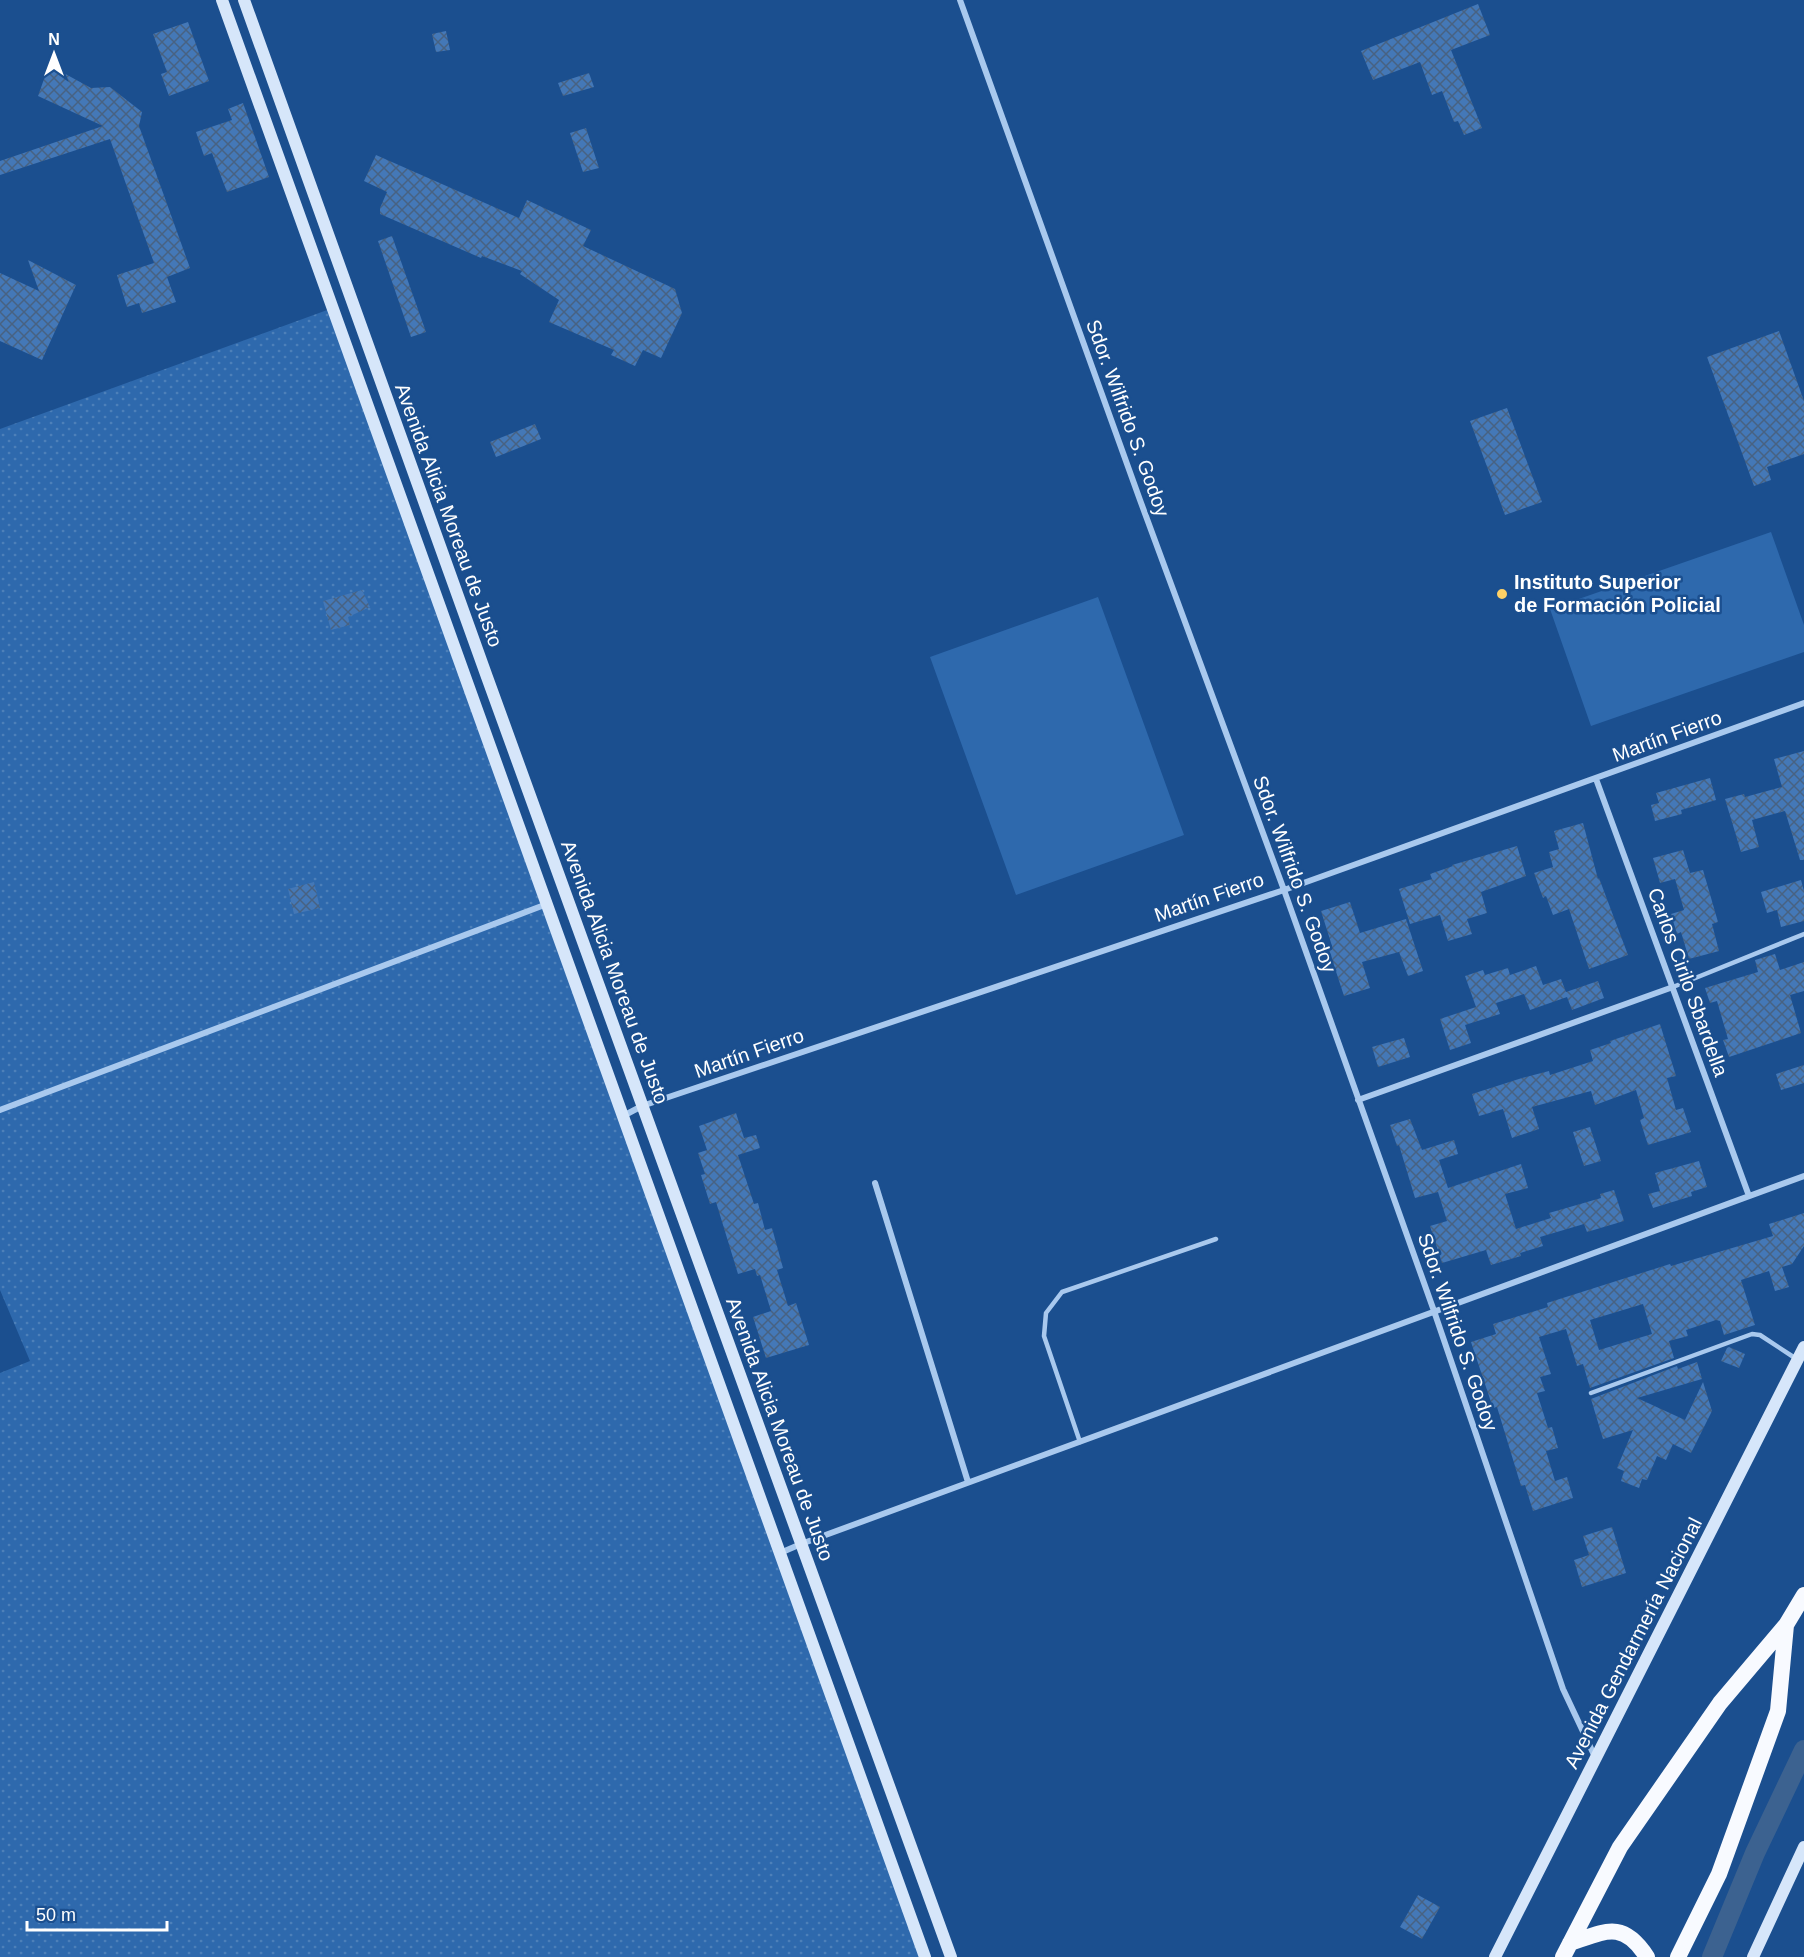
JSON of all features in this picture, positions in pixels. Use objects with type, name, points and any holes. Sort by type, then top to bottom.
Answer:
[{"type":"highway","points":[[1567,1950],[1620,1847],[1720,1703],[1786,1625],[1804,1595]]},
{"type":"highway","points":[[1678,1957],[1719,1874],[1778,1711],[1786,1625]]},
{"type":"highway","points":[[1567,1950],[1607,1931],[1626,1933],[1640,1946],[1647,1957]]},
{"type":"main road","name":"Avenida Alicia Moreau de Justo","points":[[222,0],[925,1957]]},
{"type":"main road","name":"Avenida Alicia Moreau de Justo","points":[[244,0],[951,1957]]},
{"type":"main road","name":"Avenida Gendarmería Nacional","points":[[1495,1957],[1804,1347]]},
{"type":"main road","points":[[1753,1957],[1804,1847]]},
{"type":"street","name":"Sdor. Wilfrido S. Godoy","points":[[960,0],[1140,500],[1284,890],[1434,1311],[1563,1689],[1596,1759]]},
{"type":"street","name":"Martín Fierro","points":[[623,1116],[642,1106],[1284,890],[1804,703]]},
{"type":"street","name":"Carlos Cirilo Sbardella","points":[[1596,779],[1749,1196]]},
{"type":"street","points":[[0,1110],[547,904]]},
{"type":"street","points":[[1358,1100],[1672,987]]},
{"type":"street","points":[[780,1553],[1804,1176]]},
{"type":"street","points":[[875,1183],[968,1482]]},
{"type":"lane","points":[[1672,987],[1804,934]]},
{"type":"lane","points":[[1080,1442],[1044,1336],[1046,1312],[1062,1292],[1216,1239]]},
{"type":"lane","points":[[1591,1393],[1752,1334],[1760,1335],[1798,1360]]},
{"type":"shaded area","points":[[330,309],[927,1957],[0,1957],[0,1373],[30,1361],[0,1290],[0,429]]},
{"type":"shaded area","points":[[1771,532],[1804,625],[1804,652],[1591,726],[1550,609]]},
{"type":"shaded area","points":[[1098,597],[1184,835],[1016,895],[930,657]]},
{"type":"building","points":[[1478,4],[1490,35],[1451,50],[1482,128],[1464,135],[1458,121],[1454,122],[1442,91],[1432,95],[1420,62],[1373,80],[1361,51]]},
{"type":"building","points":[[188,22],[209,81],[169,96],[161,74],[167,72],[153,34]]},
{"type":"building","points":[[446,31],[450,50],[436,52],[432,34]]},
{"type":"building","points":[[49,65],[91,88],[110,87],[142,112],[139,126],[190,268],[167,277],[176,302],[142,313],[139,303],[127,307],[117,275],[154,263],[110,139],[0,175],[0,161],[103,126],[38,96]]},
{"type":"building","points":[[589,73],[594,87],[563,96],[558,83]]},
{"type":"building","points":[[243,103],[269,177],[227,192],[212,153],[204,156],[196,132],[232,120],[228,109]]},
{"type":"building","points":[[586,128],[599,168],[583,172],[570,133]]},
{"type":"building","points":[[376,155],[519,218],[527,200],[591,230],[583,246],[675,289],[682,313],[661,358],[643,350],[635,366],[611,355],[614,350],[549,322],[559,300],[520,274],[522,271],[482,256],[481,258],[380,214],[380,208],[387,192],[364,181]]},
{"type":"building","points":[[392,236],[426,332],[411,337],[378,241]]},
{"type":"building","points":[[28,260],[76,285],[42,360],[0,341],[0,273],[39,291]]},
{"type":"building","points":[[1779,331],[1804,401],[1804,454],[1767,467],[1771,480],[1754,486],[1707,357]]},
{"type":"building","points":[[1507,408],[1542,502],[1505,515],[1470,421]]},
{"type":"building","points":[[535,424],[541,439],[496,457],[490,442]]},
{"type":"building","points":[[362,590],[370,607],[348,617],[350,625],[331,630],[323,601]]},
{"type":"building","points":[[1804,751],[1804,860],[1800,860],[1785,811],[1752,820],[1759,847],[1741,852],[1725,799],[1744,794],[1745,797],[1782,787],[1774,759]]},
{"type":"building","points":[[1710,778],[1716,800],[1681,810],[1682,814],[1655,821],[1651,805],[1659,803],[1656,793]]},
{"type":"building","points":[[1583,823],[1598,879],[1628,955],[1589,969],[1569,909],[1553,915],[1546,896],[1543,898],[1534,873],[1553,867],[1549,852],[1559,849],[1554,831]]},
{"type":"building","points":[[1517,846],[1526,876],[1481,892],[1487,913],[1467,919],[1472,934],[1448,941],[1440,915],[1410,924],[1399,889],[1432,879],[1430,874],[1452,865]]},
{"type":"building","points":[[1683,850],[1690,873],[1703,870],[1718,922],[1712,924],[1719,951],[1689,959],[1681,932],[1677,934],[1671,914],[1684,910],[1675,879],[1660,883],[1653,858]]},
{"type":"building","points":[[1801,880],[1804,891],[1804,921],[1781,927],[1777,910],[1767,913],[1761,892]]},
{"type":"building","points":[[314,882],[320,908],[294,914],[288,889]]},
{"type":"building","points":[[1350,902],[1360,933],[1406,919],[1423,971],[1408,976],[1399,952],[1362,962],[1370,988],[1344,996],[1328,947],[1332,946],[1321,911]]},
{"type":"building","points":[[1775,954],[1780,970],[1804,962],[1804,991],[1790,995],[1801,1033],[1729,1057],[1723,1040],[1728,1039],[1717,1001],[1710,1003],[1705,988],[1758,972],[1755,960]]},
{"type":"building","points":[[1536,966],[1543,985],[1561,979],[1566,992],[1598,981],[1604,998],[1572,1010],[1567,997],[1530,1010],[1524,994],[1496,1003],[1500,1014],[1465,1025],[1471,1043],[1450,1050],[1440,1019],[1476,1007],[1465,976],[1483,970],[1485,975],[1508,968],[1510,975]]},
{"type":"building","points":[[1660,1024],[1676,1076],[1667,1078],[1676,1110],[1683,1108],[1691,1132],[1648,1145],[1640,1120],[1644,1118],[1636,1090],[1595,1105],[1591,1091],[1532,1107],[1539,1129],[1512,1138],[1503,1109],[1479,1116],[1472,1094],[1522,1078],[1549,1071],[1550,1075],[1593,1061],[1590,1050]]},
{"type":"building","points":[[1404,1038],[1410,1057],[1378,1067],[1372,1047]]},
{"type":"building","points":[[1804,1065],[1804,1083],[1781,1090],[1776,1074]]},
{"type":"building","points":[[736,1113],[744,1138],[756,1135],[760,1148],[738,1155],[754,1204],[758,1203],[765,1230],[772,1228],[783,1268],[777,1270],[788,1306],[796,1303],[809,1345],[766,1358],[753,1317],[771,1311],[760,1275],[757,1276],[755,1269],[738,1274],[716,1202],[710,1204],[701,1175],[705,1174],[698,1153],[707,1150],[699,1126]]},
{"type":"building","points":[[1410,1119],[1422,1150],[1454,1140],[1458,1154],[1439,1160],[1448,1188],[1521,1164],[1528,1188],[1505,1194],[1516,1229],[1551,1218],[1549,1213],[1601,1198],[1600,1194],[1614,1190],[1624,1221],[1587,1232],[1584,1224],[1540,1237],[1543,1246],[1520,1253],[1521,1256],[1491,1265],[1486,1250],[1442,1263],[1430,1226],[1447,1221],[1438,1192],[1415,1198],[1399,1145],[1397,1146],[1390,1125]]},
{"type":"building","points":[[1590,1127],[1601,1161],[1584,1166],[1573,1132]]},
{"type":"building","points":[[1699,1161],[1707,1187],[1691,1192],[1692,1196],[1653,1208],[1648,1194],[1660,1191],[1655,1173]]},
{"type":"building","points":[[1804,1213],[1804,1246],[1792,1264],[1782,1267],[1789,1287],[1775,1291],[1769,1271],[1741,1280],[1755,1325],[1724,1335],[1720,1321],[1716,1320],[1686,1330],[1688,1336],[1669,1341],[1674,1358],[1590,1388],[1583,1364],[1577,1366],[1566,1329],[1539,1337],[1551,1374],[1540,1377],[1545,1391],[1537,1393],[1548,1428],[1552,1427],[1558,1448],[1546,1451],[1555,1481],[1567,1477],[1573,1498],[1533,1511],[1525,1485],[1521,1486],[1497,1407],[1493,1408],[1471,1342],[1496,1334],[1493,1324],[1548,1307],[1547,1303],[1670,1264],[1671,1266],[1773,1236],[1769,1224]],"holes":[[[1643,1304],[1652,1334],[1599,1350],[1590,1320]]]},
{"type":"building","points":[[1729,1347],[1745,1354],[1739,1368],[1721,1361]]},
{"type":"building","points":[[1697,1362],[1702,1379],[1637,1398],[1685,1420],[1703,1382],[1712,1411],[1691,1453],[1673,1444],[1666,1460],[1657,1456],[1647,1480],[1642,1479],[1639,1488],[1621,1481],[1624,1471],[1617,1468],[1633,1430],[1603,1439],[1591,1399],[1677,1366],[1678,1369]]},
{"type":"building","points":[[1612,1527],[1626,1573],[1582,1587],[1574,1560],[1589,1555],[1583,1536]]},
{"type":"building","points":[[1418,1895],[1440,1907],[1422,1939],[1400,1927]]},
{"type":"waterway","points":[[1712,1957],[1755,1853],[1804,1750]]},
{"type":"place","name":"Instituto Superior de Formación Policial","points":[[1502,594]]}]
